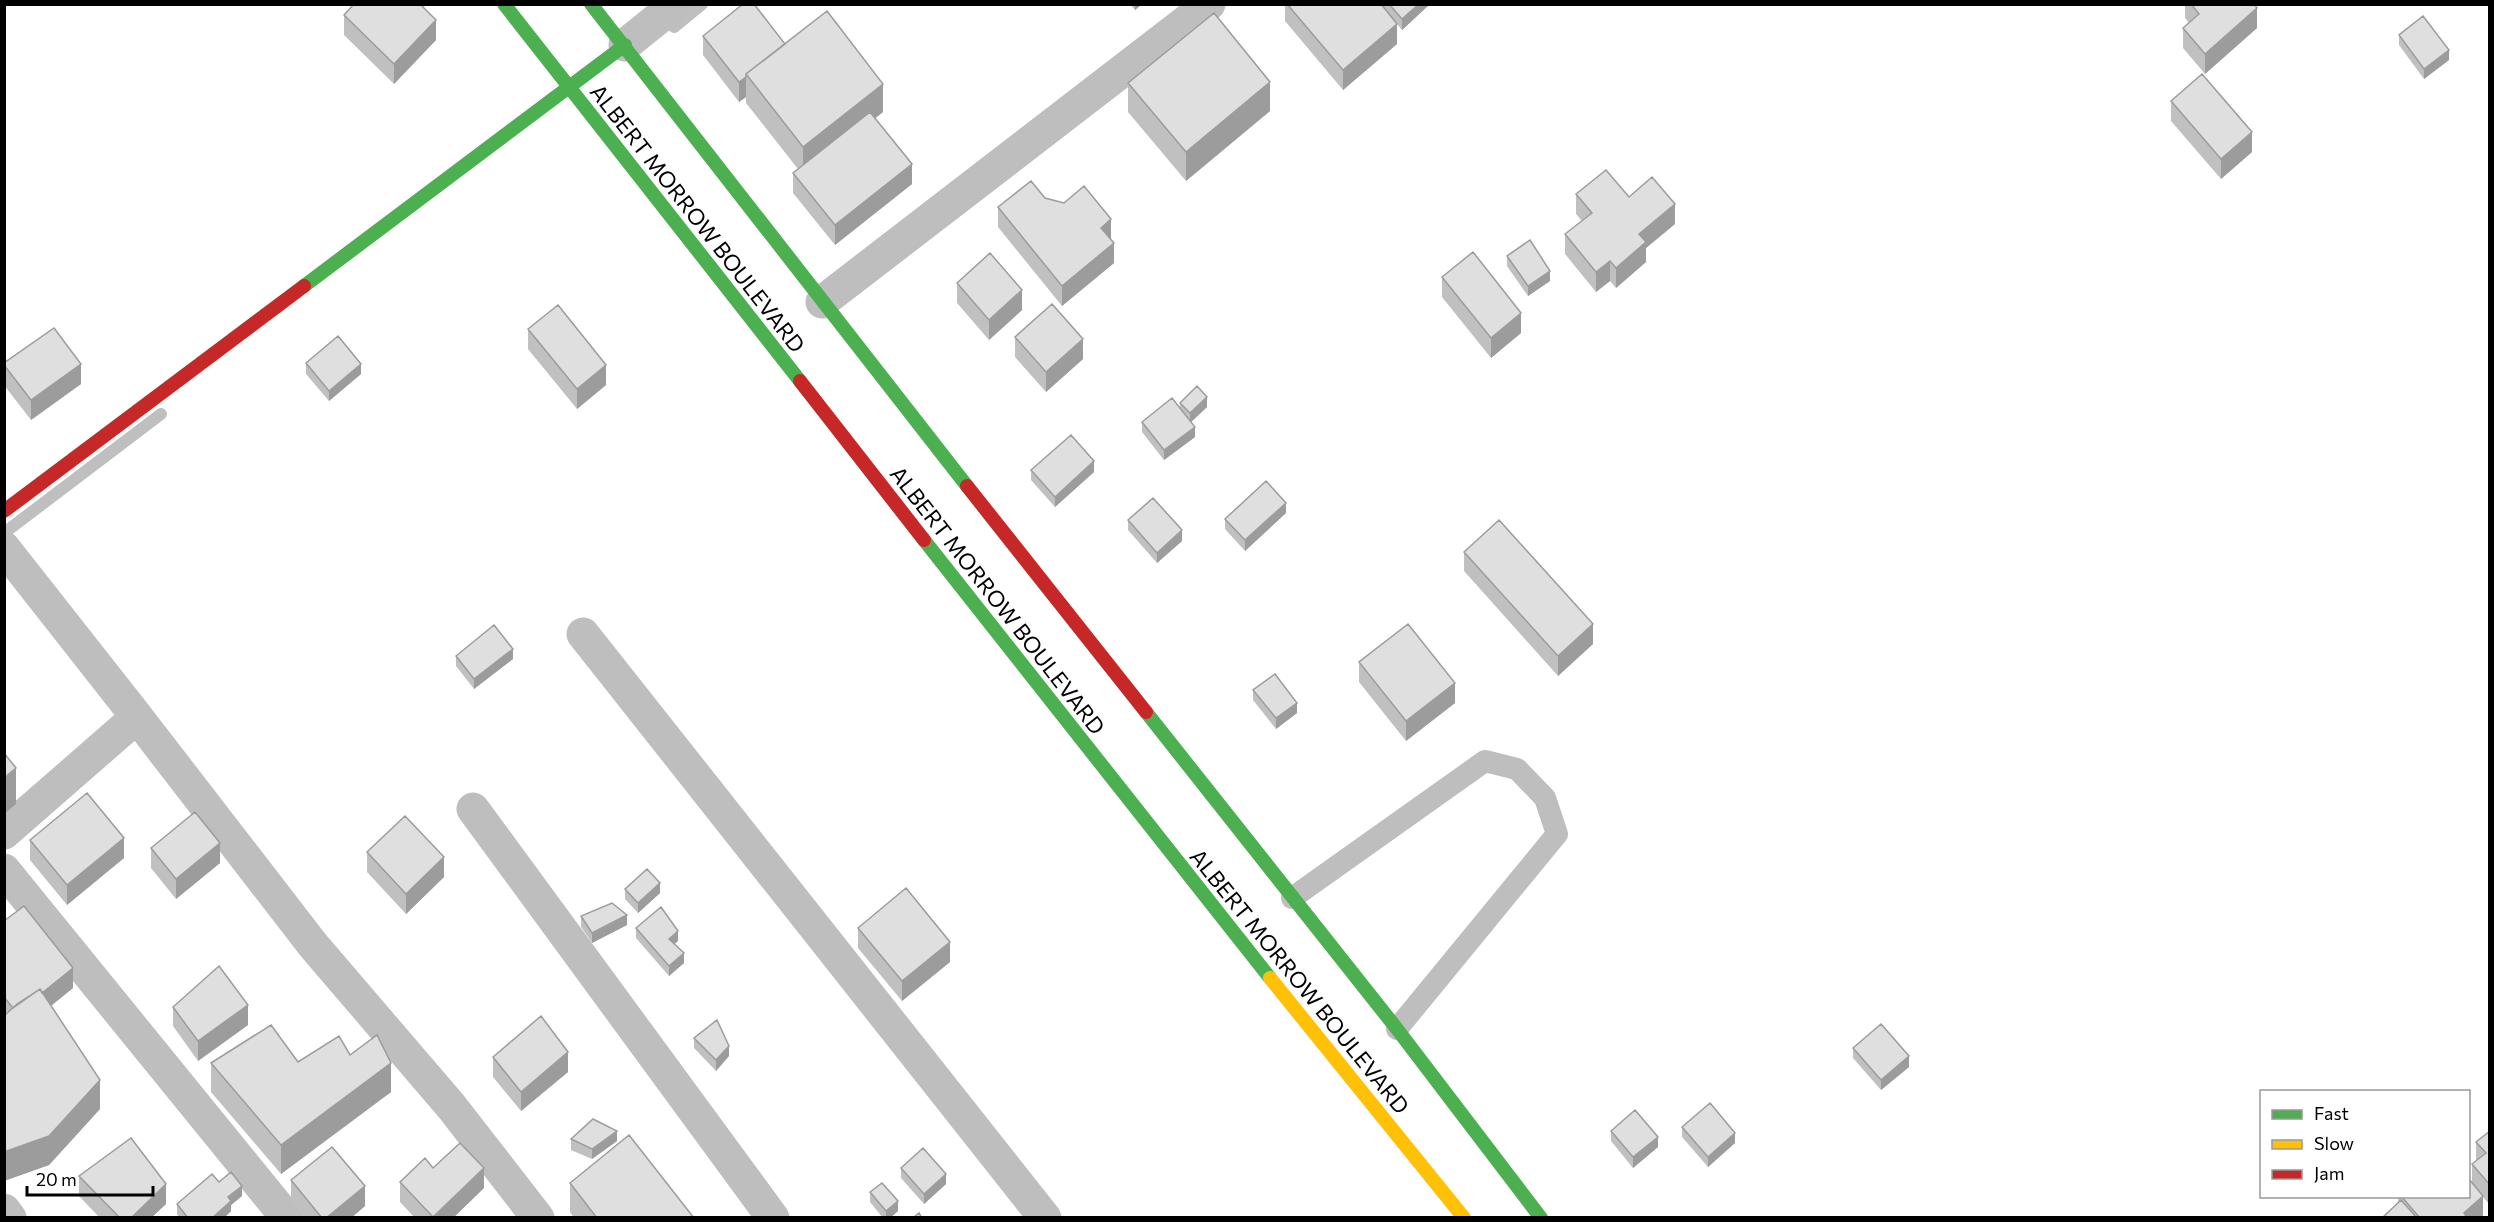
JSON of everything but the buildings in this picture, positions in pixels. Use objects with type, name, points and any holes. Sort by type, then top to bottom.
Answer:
[{"type":"main road","name":"ALBERT MORROW BOULEVARD","points":[[504,4],[1198,889],[1464,1218]]},
{"type":"main road","name":"ALBERT MORROW BOULEVARD","points":[[591,4],[822,302],[1398,1029],[1541,1218]]},
{"type":"main road","points":[[4,510],[625,45]]},
{"type":"street","points":[[625,45],[676,4]]},
{"type":"street","points":[[822,302],[1209,4]]},
{"type":"street","points":[[4,548],[312,945],[450,1106],[538,1218]]},
{"type":"street","points":[[583,634],[1045,1218]]},
{"type":"street","points":[[4,833],[137,717]]},
{"type":"street","points":[[473,809],[773,1218]]},
{"type":"street","points":[[4,870],[286,1218]]},
{"type":"street","points":[[4,1210],[10,1218]]},
{"type":"lane","points":[[1292,898],[1485,762],[1517,769],[1545,798],[1557,834],[1398,1029]]},
{"type":"waterway","points":[[674,27],[702,4]]},
{"type":"waterway","points":[[4,533],[161,414]]},
{"type":"traffic: fast","points":[[504,4],[800,381]]},
{"type":"traffic: fast","points":[[591,4],[967,486]]},
{"type":"traffic: fast","points":[[304,286],[625,45]]},
{"type":"traffic: fast","points":[[924,540],[1270,978]]},
{"type":"traffic: fast","points":[[1146,712],[1397,1029],[1541,1218]]},
{"type":"traffic: slow","points":[[1270,978],[1464,1218]]},
{"type":"traffic: jam","points":[[4,511],[304,286]]},
{"type":"traffic: jam","points":[[800,381],[924,540]]},
{"type":"traffic: jam","points":[[967,486],[1146,712]]}]
